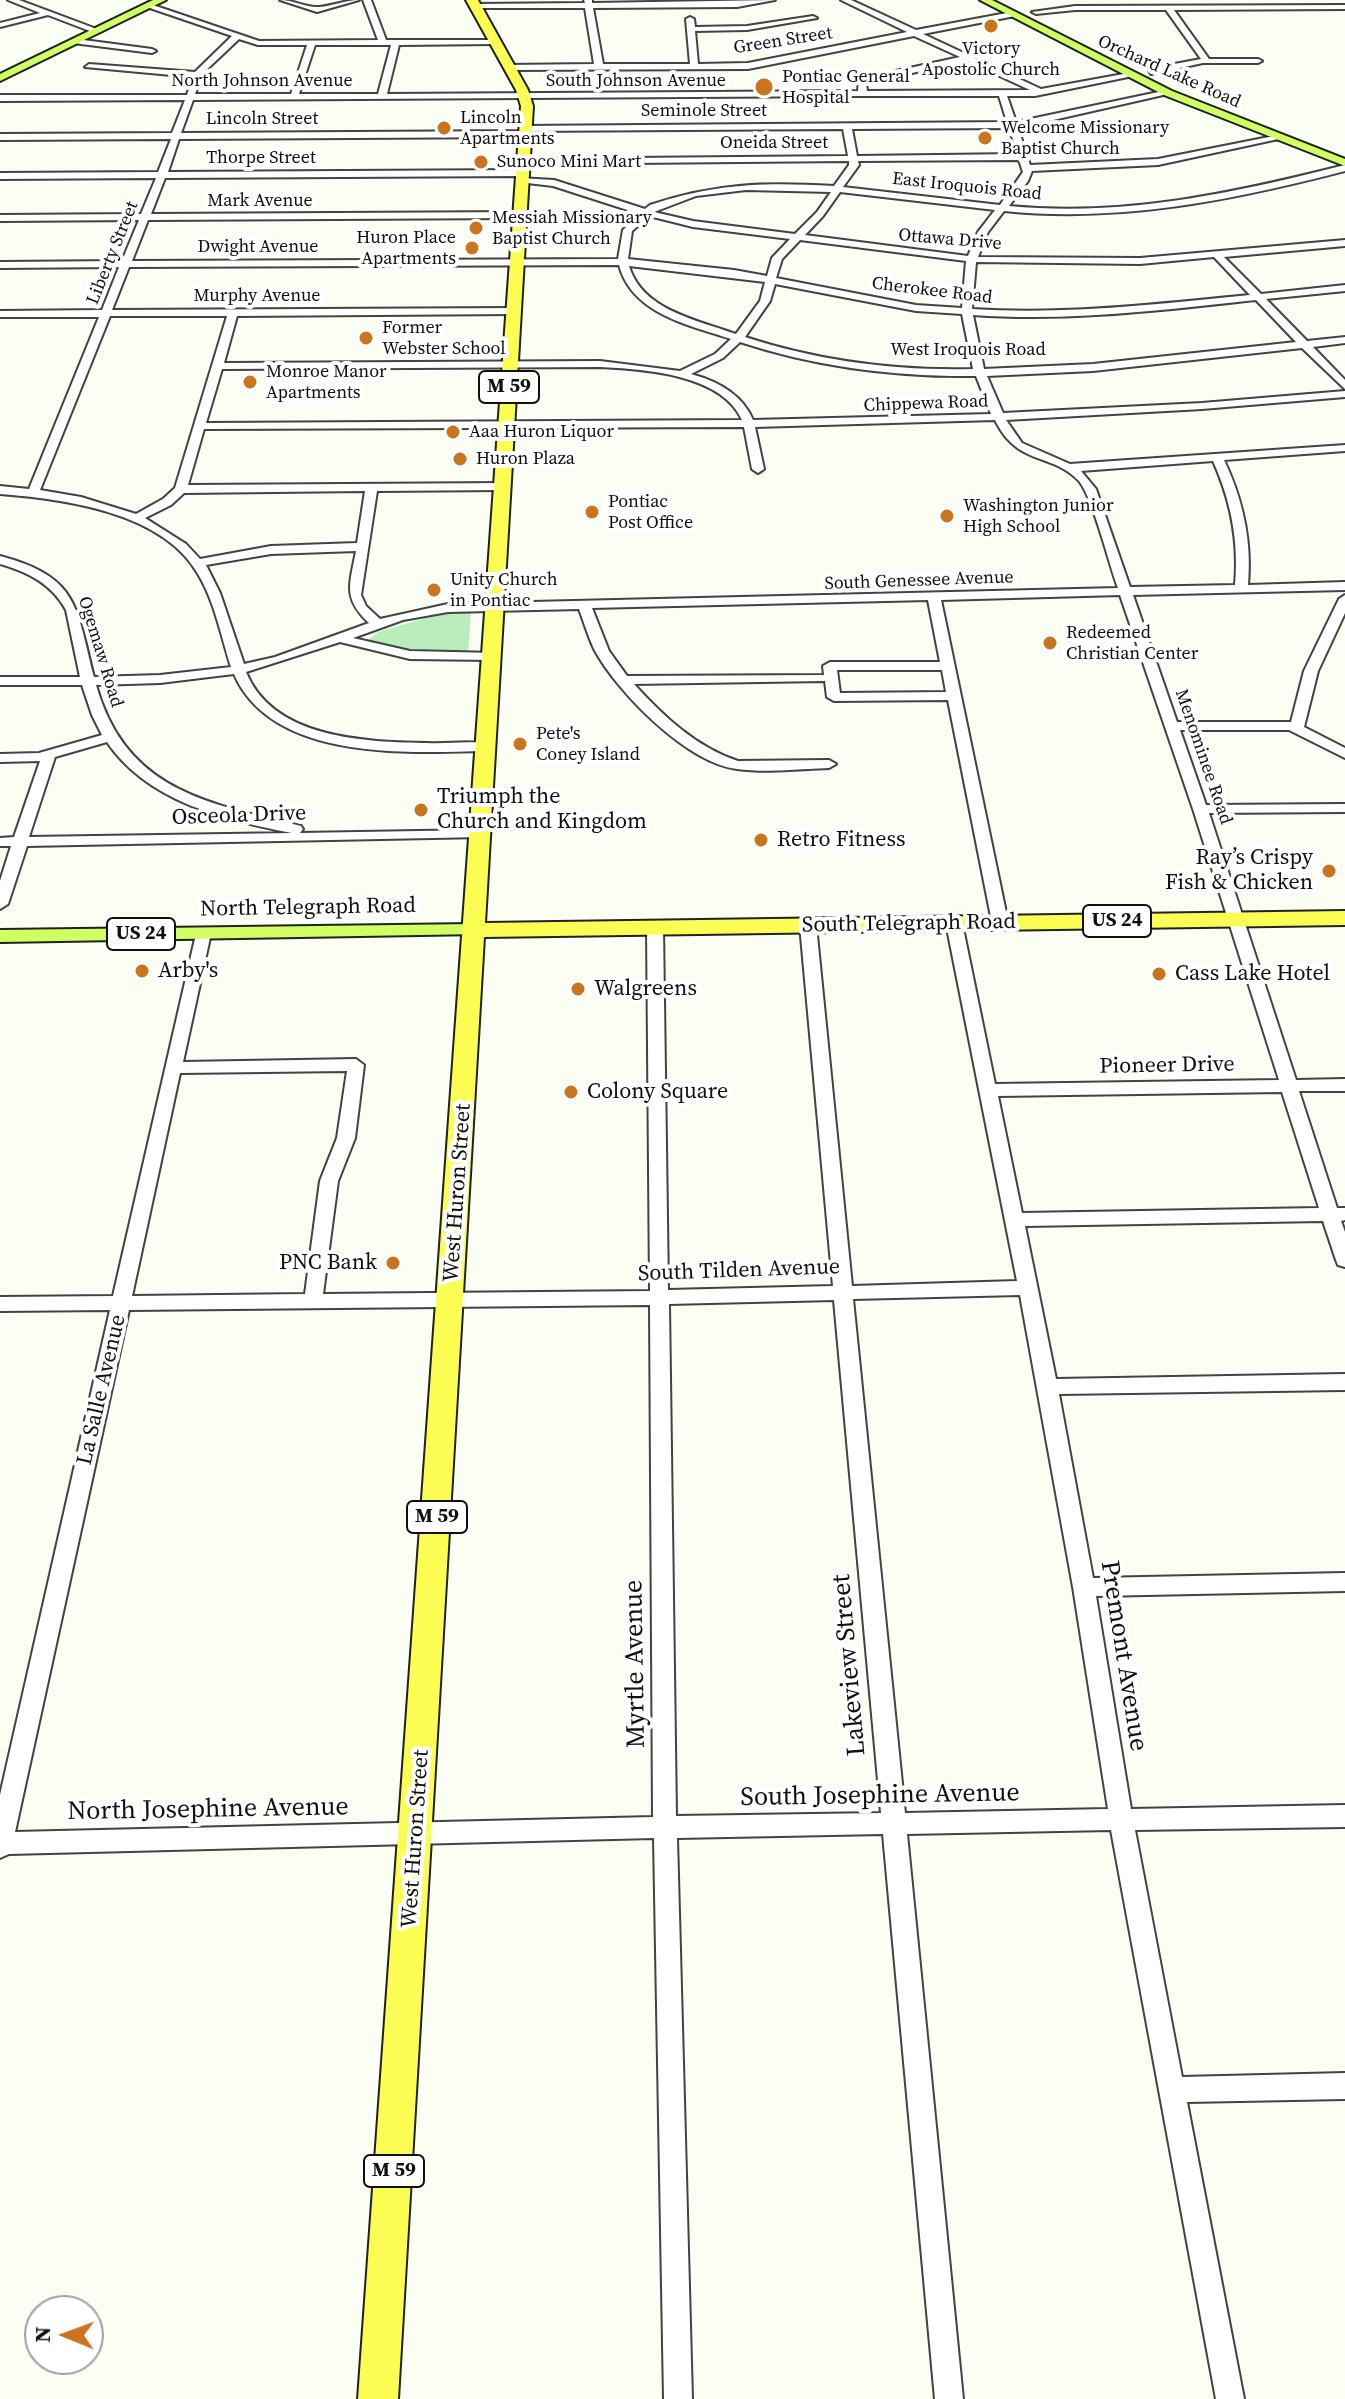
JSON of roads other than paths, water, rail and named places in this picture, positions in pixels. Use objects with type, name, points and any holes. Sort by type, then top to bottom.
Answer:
[{"type":"highway","name":"West Huron Street","points":[[378,2399],[525,131],[525,97],[474,3]]},
{"type":"highway","name":"South Telegraph Road","points":[[473,930],[1345,918]]},
{"type":"main road","name":"Orchard Lake Road","points":[[985,0],[1129,76],[1345,165]]},
{"type":"main road","name":"Orchard Lake Road","points":[[1007,0],[1151,71],[1345,155]]},
{"type":"main road","points":[[0,78],[153,2]]},
{"type":"main road","points":[[1045,33],[1094,56],[1115,54]]},
{"type":"main road","points":[[1129,76],[1157,76],[1209,97]]},
{"type":"main road","points":[[1168,93],[1207,107],[1222,108],[1223,104]]},
{"type":"main road","points":[[1304,148],[1319,145]]},
{"type":"main road","name":"North Telegraph Road","points":[[0,936],[473,930]]},
{"type":"street","points":[[12,0],[98,31]]},
{"type":"street","points":[[284,0],[319,10],[355,0]]},
{"type":"street","points":[[367,0],[383,43]]},
{"type":"street","points":[[474,3],[741,5],[771,0]]},
{"type":"street","points":[[845,0],[1041,93]]},
{"type":"street","points":[[1246,0],[1256,8]]},
{"type":"street","points":[[1311,0],[1333,8]]},
{"type":"street","points":[[153,2],[259,43],[495,42]]},
{"type":"street","points":[[589,3],[599,67]]},
{"type":"street","points":[[689,3],[694,66]]},
{"type":"street","points":[[1036,12],[1075,8],[1345,7]]},
{"type":"street","points":[[1169,8],[1207,61]]},
{"type":"street","points":[[0,25],[48,13]]},
{"type":"street","name":"Green Street","points":[[509,67],[748,66],[1012,14]]},
{"type":"street","points":[[691,29],[747,28],[813,18]]},
{"type":"street","name":"Liberty Street","points":[[33,493],[162,175],[198,75],[237,36]]},
{"type":"street","points":[[76,41],[152,51]]},
{"type":"street","points":[[382,96],[396,42]]},
{"type":"street","points":[[294,97],[312,43]]},
{"type":"street","points":[[863,95],[862,80],[969,58]]},
{"type":"street","points":[[1151,71],[1207,61],[1258,61]]},
{"type":"street","points":[[89,67],[198,75]]},
{"type":"street","name":"South Johnson Avenue","points":[[525,97],[1041,93],[1129,76]]},
{"type":"street","points":[[1002,93],[1026,163]]},
{"type":"street","name":"Seminole Street","points":[[525,131],[1013,125],[1168,93]]},
{"type":"street","name":"North Johnson Avenue","points":[[0,98],[525,97]]},
{"type":"street","points":[[680,375],[716,358],[739,338],[761,309],[777,258],[820,214],[855,158],[847,126]]},
{"type":"street","name":"Lincoln Street","points":[[0,137],[525,131]]},
{"type":"street","name":"Oneida Street","points":[[522,176],[855,158],[1026,163],[1158,162],[1279,138]]},
{"type":"street","name":"Menominee Road","points":[[1026,163],[1025,179],[983,232],[972,259],[967,313],[979,371],[1000,419],[1018,445],[1069,468],[1088,485],[1200,809],[1289,1086],[1338,1214],[1345,1260]]},
{"type":"street","name":"East Iroquois Road","points":[[643,212],[666,199],[697,191],[837,190],[1000,208],[1080,212],[1147,207],[1236,193],[1345,165]]},
{"type":"street","name":"Thorpe Street","points":[[0,176],[522,176]]},
{"type":"street","name":"Ottawa Drive","points":[[522,176],[643,212],[795,239],[972,259],[1105,263],[1345,243]]},
{"type":"street","points":[[623,262],[625,237],[643,212]]},
{"type":"street","name":"Mark Avenue","points":[[0,218],[520,215]]},
{"type":"street","points":[[1217,255],[1345,386]]},
{"type":"street","name":"Cherokee Road","points":[[517,262],[623,262],[771,279],[887,304],[967,313],[1091,314],[1345,288]]},
{"type":"street","name":"Dwight Avenue","points":[[0,265],[517,262]]},
{"type":"street","name":"West Iroquois Road","points":[[623,262],[634,287],[655,304],[739,338],[842,364],[908,371],[979,371],[1138,361],[1345,340]]},
{"type":"street","name":"Murphy Avenue","points":[[0,314],[515,311]]},
{"type":"street","points":[[135,519],[167,502],[181,489],[233,312]]},
{"type":"street","points":[[217,366],[613,364],[680,375],[727,395],[741,408],[758,469]]},
{"type":"street","name":"Chippewa Road","points":[[200,426],[747,424],[1000,419],[1189,408],[1345,394]]},
{"type":"street","points":[[1069,468],[1345,449]]},
{"type":"street","points":[[1217,457],[1239,514],[1243,561],[1241,589]]},
{"type":"street","points":[[181,489],[503,486]]},
{"type":"street","points":[[372,487],[355,599],[380,626]]},
{"type":"street","points":[[0,490],[93,505],[135,519],[173,541],[197,563],[212,588],[249,691],[264,708],[315,732],[383,746],[485,747]]},
{"type":"street","points":[[197,563],[271,550],[362,547]]},
{"type":"street","name":"Ogemaw Road","points":[[0,560],[36,573],[65,595],[99,712],[111,737],[152,778],[217,810],[276,826],[331,834]]},
{"type":"street","name":"South Genessee Avenue","points":[[0,681],[173,678],[240,669],[436,609],[1345,586]]},
{"type":"street","points":[[934,598],[1000,922]]},
{"type":"street","points":[[1297,727],[1311,671],[1345,599]]},
{"type":"street","points":[[584,605],[599,646],[624,680],[662,719],[724,761],[741,765],[829,764]]},
{"type":"street","points":[[342,639],[410,655],[491,656]]},
{"type":"street","points":[[624,680],[947,666]]},
{"type":"street","points":[[826,672],[834,697],[954,696]]},
{"type":"street","points":[[1171,726],[1297,727],[1345,754]]},
{"type":"street","points":[[0,758],[49,755],[111,737]]},
{"type":"street","points":[[0,904],[49,755]]},
{"type":"street","points":[[1200,809],[1345,808]]},
{"type":"street","points":[[194,840],[210,826],[217,810]]},
{"type":"street","name":"Osceola Drive","points":[[0,842],[194,840],[331,834],[478,834]]},
{"type":"street","name":"Premont Avenue","points":[[954,923],[1048,1387],[1121,1820],[1230,2399]]},
{"type":"street","name":"Lakeview Street","points":[[808,925],[949,2399]]},
{"type":"street","name":"Myrtle Avenue","points":[[655,927],[665,1828],[678,2399]]},
{"type":"street","name":"La Salle Avenue","points":[[0,1845],[203,933]]},
{"type":"street","points":[[173,1068],[356,1065],[346,1138],[329,1181],[313,1302]]},
{"type":"street","name":"Pioneer Drive","points":[[990,1090],[1345,1085]]},
{"type":"street","points":[[1016,1220],[1338,1214]]},
{"type":"street","name":"South Tilden Avenue","points":[[0,1304],[660,1297],[1029,1288]]},
{"type":"street","points":[[1048,1387],[1345,1382]]},
{"type":"street","points":[[1084,1587],[1345,1582]]},
{"type":"street","name":"South Josephine Avenue","points":[[417,1833],[1345,1816]]},
{"type":"street","name":"North Josephine Avenue","points":[[0,1845],[417,1833]]},
{"type":"street","points":[[1172,2090],[1345,2086]]},
{"type":"place","name":"Victory Apostolic Church","points":[[991,26]]},
{"type":"place","name":"Pontiac General Hospital","points":[[764,87]]},
{"type":"place","name":"Lincoln Apartments","points":[[444,128]]},
{"type":"place","name":"Welcome Missionary Baptist Church","points":[[985,138]]},
{"type":"place","name":"Sunoco Mini Mart","points":[[481,162]]},
{"type":"place","name":"Messiah Missionary Baptist Church","points":[[476,228]]},
{"type":"place","name":"Huron Place Apartments","points":[[472,248]]},
{"type":"place","name":"Former Webster School","points":[[366,338]]},
{"type":"place","name":"Monroe Manor Apartments","points":[[250,382]]},
{"type":"place","name":"Aaa Huron Liquor","points":[[453,432]]},
{"type":"place","name":"Huron Plaza","points":[[460,459]]},
{"type":"place","name":"Pontiac Post Office","points":[[592,512]]},
{"type":"place","name":"Washington Junior High School","points":[[947,516]]},
{"type":"place","name":"Unity Church in Pontiac","points":[[434,590]]},
{"type":"place","name":"Redeemed Christian Center","points":[[1050,643]]},
{"type":"place","name":"Pete's Coney Island","points":[[520,744]]},
{"type":"place","name":"Triumph the Church and Kingdom","points":[[421,810]]},
{"type":"place","name":"Retro Fitness","points":[[761,840]]},
{"type":"place","name":"Ray’s Crispy Fish & Chicken","points":[[1329,871]]},
{"type":"place","name":"Arby's","points":[[142,971]]},
{"type":"place","name":"Cass Lake Hotel","points":[[1159,974]]},
{"type":"place","name":"Walgreens","points":[[578,989]]},
{"type":"place","name":"Colony Square","points":[[571,1092]]},
{"type":"place","name":"PNC Bank","points":[[393,1263]]}]
